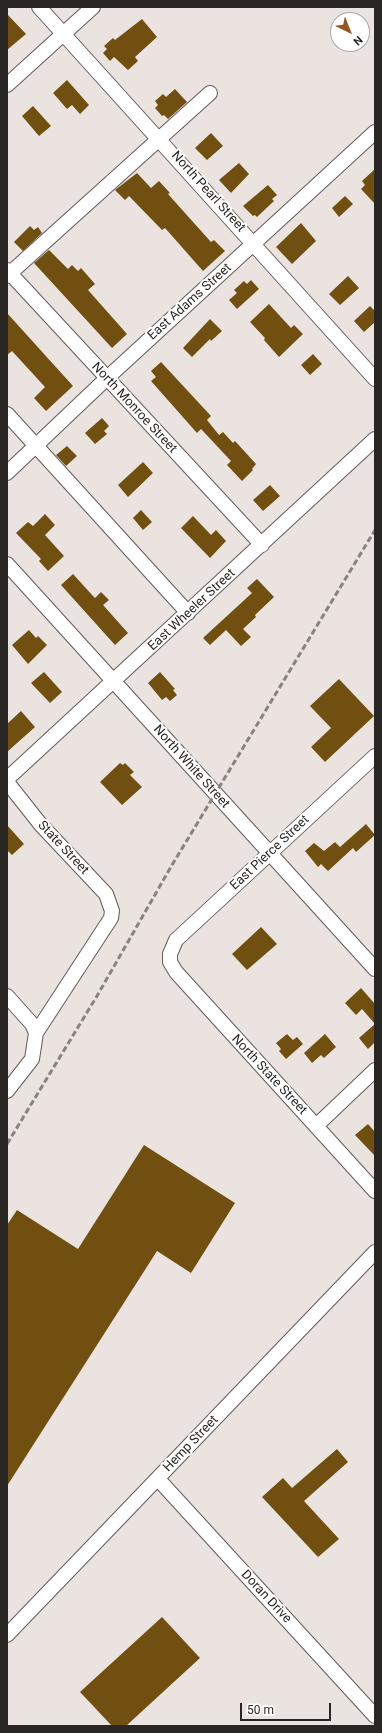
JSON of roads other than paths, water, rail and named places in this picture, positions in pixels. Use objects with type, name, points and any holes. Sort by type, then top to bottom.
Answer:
[{"type":"street","name":"North Pearl Street","points":[[39,7],[254,243],[375,379]]},
{"type":"street","points":[[7,85],[93,7]]},
{"type":"street","points":[[8,273],[210,92]]},
{"type":"street","name":"East Adams Street","points":[[7,473],[106,379],[375,132]]},
{"type":"street","name":"North Monroe Street","points":[[8,273],[262,545]]},
{"type":"street","points":[[7,414],[188,613]]},
{"type":"street","name":"East Wheeler Street","points":[[7,780],[375,439]]},
{"type":"street","name":"North White Street","points":[[7,564],[375,969]]},
{"type":"street","name":"East Pierce Street","points":[[170,954],[176,940],[375,756]]},
{"type":"street","name":"State Street","points":[[7,780],[41,825],[106,894],[111,905],[112,918],[36,1033]]},
{"type":"street","name":"North State Street","points":[[170,954],[170,962],[176,972],[251,1057],[375,1191]]},
{"type":"street","points":[[7,996],[36,1028],[32,1059],[7,1091]]},
{"type":"street","points":[[316,1126],[375,1070]]},
{"type":"street","name":"Hemp Street","points":[[7,1635],[375,1252]]},
{"type":"street","name":"Doran Drive","points":[[158,1479],[375,1716]]},
{"type":"railway","points":[[7,1144],[97,996],[172,865],[375,530]]}]
